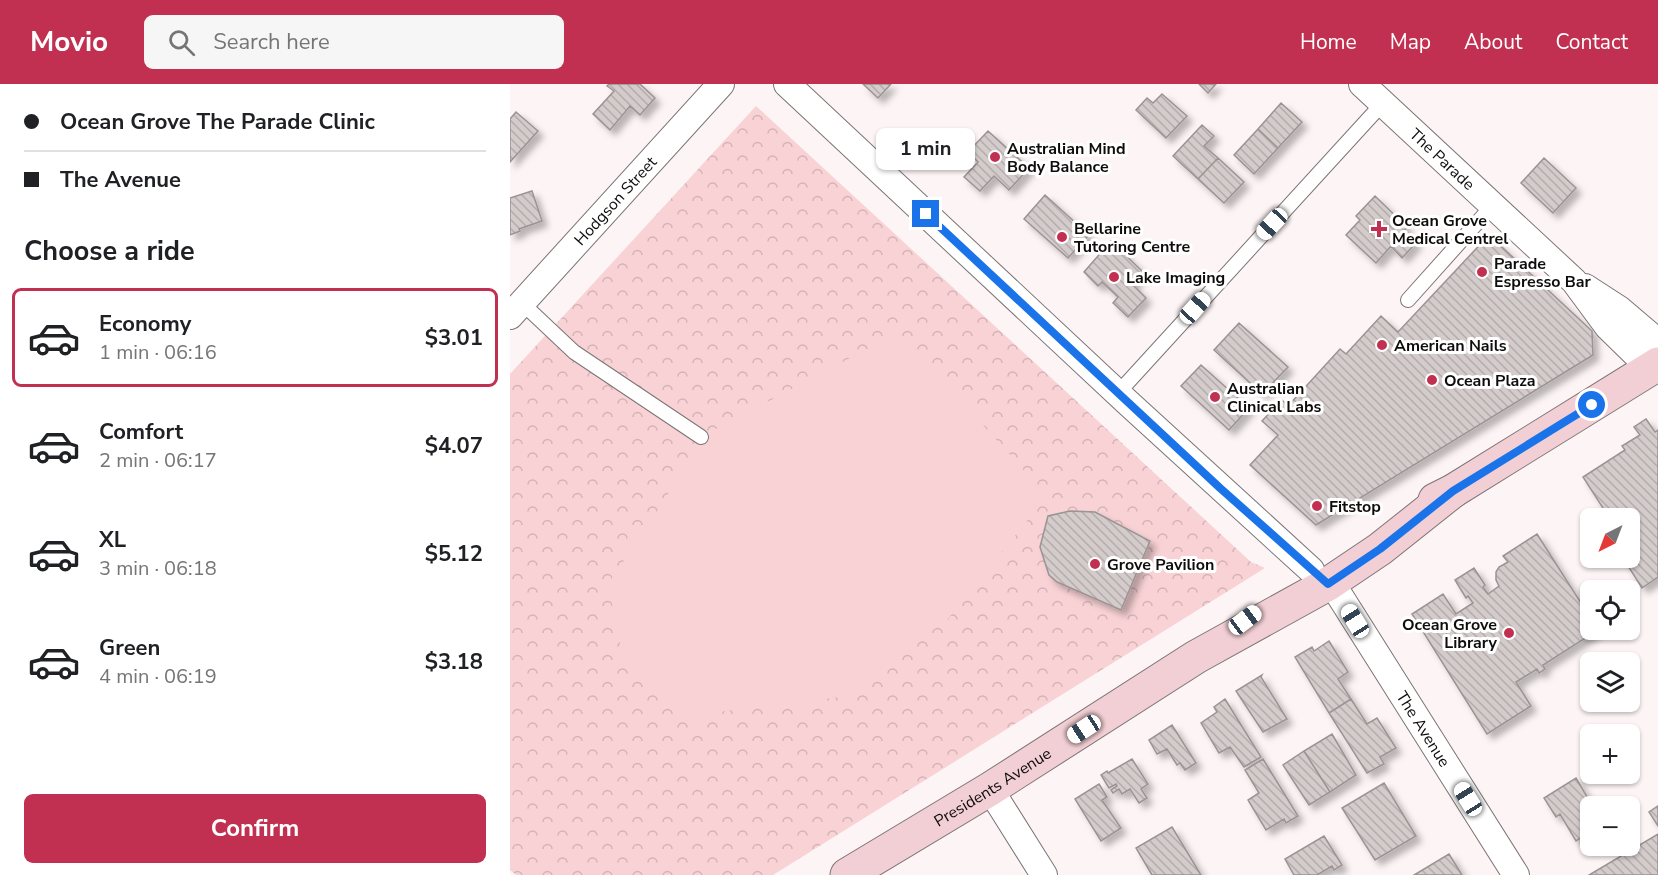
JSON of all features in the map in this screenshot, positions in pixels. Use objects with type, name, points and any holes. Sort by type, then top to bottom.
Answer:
[{"type":"street","name":"Hodgson Street","points":[[516,309],[720,84]]},
{"type":"street","name":"The Avenue","points":[[787,84],[1118,393],[1338,593],[1516,875]]},
{"type":"street","name":"The Parade","points":[[1362,84],[1574,281],[1608,327],[1656,358]]},
{"type":"street","name":"Presidents Avenue","points":[[847,875],[990,789],[1320,577],[1344,547],[1369,532],[1453,491],[1656,358]]},
{"type":"street","points":[[990,789],[1044,875]]},
{"type":"lane","points":[[1118,393],[1383,103]]},
{"type":"lane","points":[[1408,300],[1493,205]]},
{"type":"lane","points":[[516,309],[574,352],[701,437]]},
{"type":"green space","points":[[756,106],[1251,562],[1265,568],[773,875],[516,875],[510,870],[510,374]]},
{"type":"green space","points":[[899,332],[1047,496],[947,620],[839,697],[694,715],[622,653],[608,584],[662,504],[701,437]]},
{"type":"building","points":[[609,84],[640,84],[655,98],[640,115],[630,106],[610,130],[593,114],[614,91],[607,86]]},
{"type":"building","points":[[863,84],[891,84],[878,98]]},
{"type":"building","points":[[1199,84],[1216,84],[1208,93]]},
{"type":"building","points":[[1162,94],[1187,116],[1166,138],[1136,110],[1147,98],[1153,103]]},
{"type":"building","points":[[1281,103],[1302,122],[1278,148],[1258,129]]},
{"type":"building","points":[[516,112],[538,131],[510,162],[510,119]]},
{"type":"building","points":[[1202,125],[1214,136],[1204,146],[1218,158],[1198,179],[1173,156]]},
{"type":"building","points":[[1258,129],[1278,148],[1254,174],[1234,155]]},
{"type":"building","name":"Australian Mind Body Balance","points":[[988,131],[1029,168],[1009,190],[994,176],[980,191],[964,177],[978,162],[968,152]]},
{"type":"building","points":[[1218,158],[1244,182],[1224,203],[1198,179]]},
{"type":"building","points":[[1544,158],[1576,188],[1553,213],[1521,183]]},
{"type":"building","points":[[532,191],[542,221],[519,229],[520,231],[510,235],[510,198]]},
{"type":"building","points":[[1045,195],[1089,235],[1068,258],[1024,219]]},
{"type":"building","name":"Ocean Grove Medical Centrel","points":[[1375,196],[1407,227],[1404,231],[1416,243],[1402,258],[1391,246],[1376,263],[1346,235],[1360,220],[1356,216]]},
{"type":"building","name":"Ocean Plaza","points":[[1489,235],[1592,331],[1593,355],[1316,525],[1250,465],[1278,435],[1262,421],[1282,400],[1288,406],[1340,349],[1346,354],[1381,316],[1398,332]]},
{"type":"building","name":"Lake Imaging","points":[[1111,241],[1143,272],[1132,284],[1146,298],[1128,317],[1113,303],[1118,297],[1102,282],[1098,286],[1084,272]]},
{"type":"building","points":[[1239,323],[1288,367],[1262,394],[1214,350]]},
{"type":"building","name":"Australian Clinical Labs","points":[[1201,365],[1249,408],[1229,430],[1181,386]]},
{"type":"building","points":[[1646,419],[1655,432],[1658,430],[1658,577],[1642,588],[1640,580],[1637,580],[1629,568],[1640,568],[1640,508],[1603,508],[1583,477],[1625,450],[1622,446],[1640,435],[1634,427]]},
{"type":"building","points":[[1070,511],[1095,512],[1150,541],[1121,610],[1057,582],[1049,575],[1040,547],[1048,516]]},
{"type":"building","name":"Ocean Grove Library","points":[[1537,534],[1580,601],[1580,640],[1582,640],[1543,665],[1545,669],[1539,673],[1537,669],[1516,682],[1531,706],[1487,734],[1412,614],[1443,594],[1456,614],[1473,603],[1468,596],[1466,598],[1455,580],[1474,568],[1488,594],[1499,586],[1496,572],[1499,567],[1508,562],[1503,556]]},
{"type":"building","points":[[1329,641],[1348,672],[1338,679],[1351,699],[1329,713],[1295,657],[1312,647],[1314,651]]},
{"type":"building","points":[[1262,675],[1261,677],[1287,719],[1263,732],[1236,691]]},
{"type":"building","points":[[1225,699],[1261,757],[1244,767],[1230,747],[1219,753],[1201,723],[1217,712],[1214,707]]},
{"type":"building","points":[[1351,699],[1367,724],[1377,718],[1396,748],[1380,757],[1384,764],[1367,773],[1329,713]]},
{"type":"building","points":[[1172,725],[1196,763],[1185,770],[1180,763],[1177,765],[1167,749],[1157,754],[1149,740]]},
{"type":"building","points":[[1332,734],[1356,775],[1330,792],[1304,751]]},
{"type":"building","points":[[1304,751],[1330,792],[1309,805],[1283,765]]},
{"type":"building","points":[[1132,759],[1148,784],[1141,789],[1147,798],[1139,803],[1130,789],[1122,794],[1119,789],[1113,793],[1111,790],[1117,786],[1116,784],[1109,788],[1101,775]]},
{"type":"building","points":[[1263,759],[1298,816],[1286,823],[1284,819],[1266,830],[1248,800],[1259,793],[1245,770]]},
{"type":"building","points":[[1576,778],[1587,796],[1580,796],[1580,838],[1576,841],[1560,814],[1556,817],[1544,798]]},
{"type":"building","points":[[1384,783],[1416,836],[1375,860],[1342,808]]},
{"type":"building","points":[[1099,784],[1107,797],[1102,800],[1121,828],[1101,841],[1075,799]]},
{"type":"building","points":[[1658,806],[1658,826],[1649,812]]},
{"type":"building","points":[[1172,827],[1201,875],[1152,875],[1136,848]]},
{"type":"building","points":[[1658,834],[1658,875],[1589,875],[1621,856],[1640,856],[1640,845]]},
{"type":"building","points":[[1324,836],[1342,865],[1334,870],[1332,866],[1317,875],[1294,875],[1285,859]]},
{"type":"building","points":[[1449,854],[1462,875],[1414,875]]},
{"type":"place","name":"Australian Mind Body Balance","points":[[995,157]]},
{"type":"place","name":"Ocean Grove Medical Centrel","points":[[1379,229]]},
{"type":"place","name":"Bellarine Tutoring Centre","points":[[1062,237]]},
{"type":"place","name":"Parade Espresso Bar","points":[[1482,272]]},
{"type":"place","name":"Lake Imaging","points":[[1114,277]]},
{"type":"place","name":"American Nails","points":[[1382,345]]},
{"type":"place","name":"Ocean Plaza","points":[[1432,380]]},
{"type":"place","name":"Australian Clinical Labs","points":[[1215,397]]},
{"type":"place","name":"Fitstop","points":[[1317,506]]},
{"type":"place","name":"Grove Pavilion","points":[[1095,564]]},
{"type":"place","name":"Ocean Grove Library","points":[[1509,633]]},
{"type":"route","points":[[926,214],[1220,488],[1328,584],[1380,549],[1453,491],[1592,405]]}]
